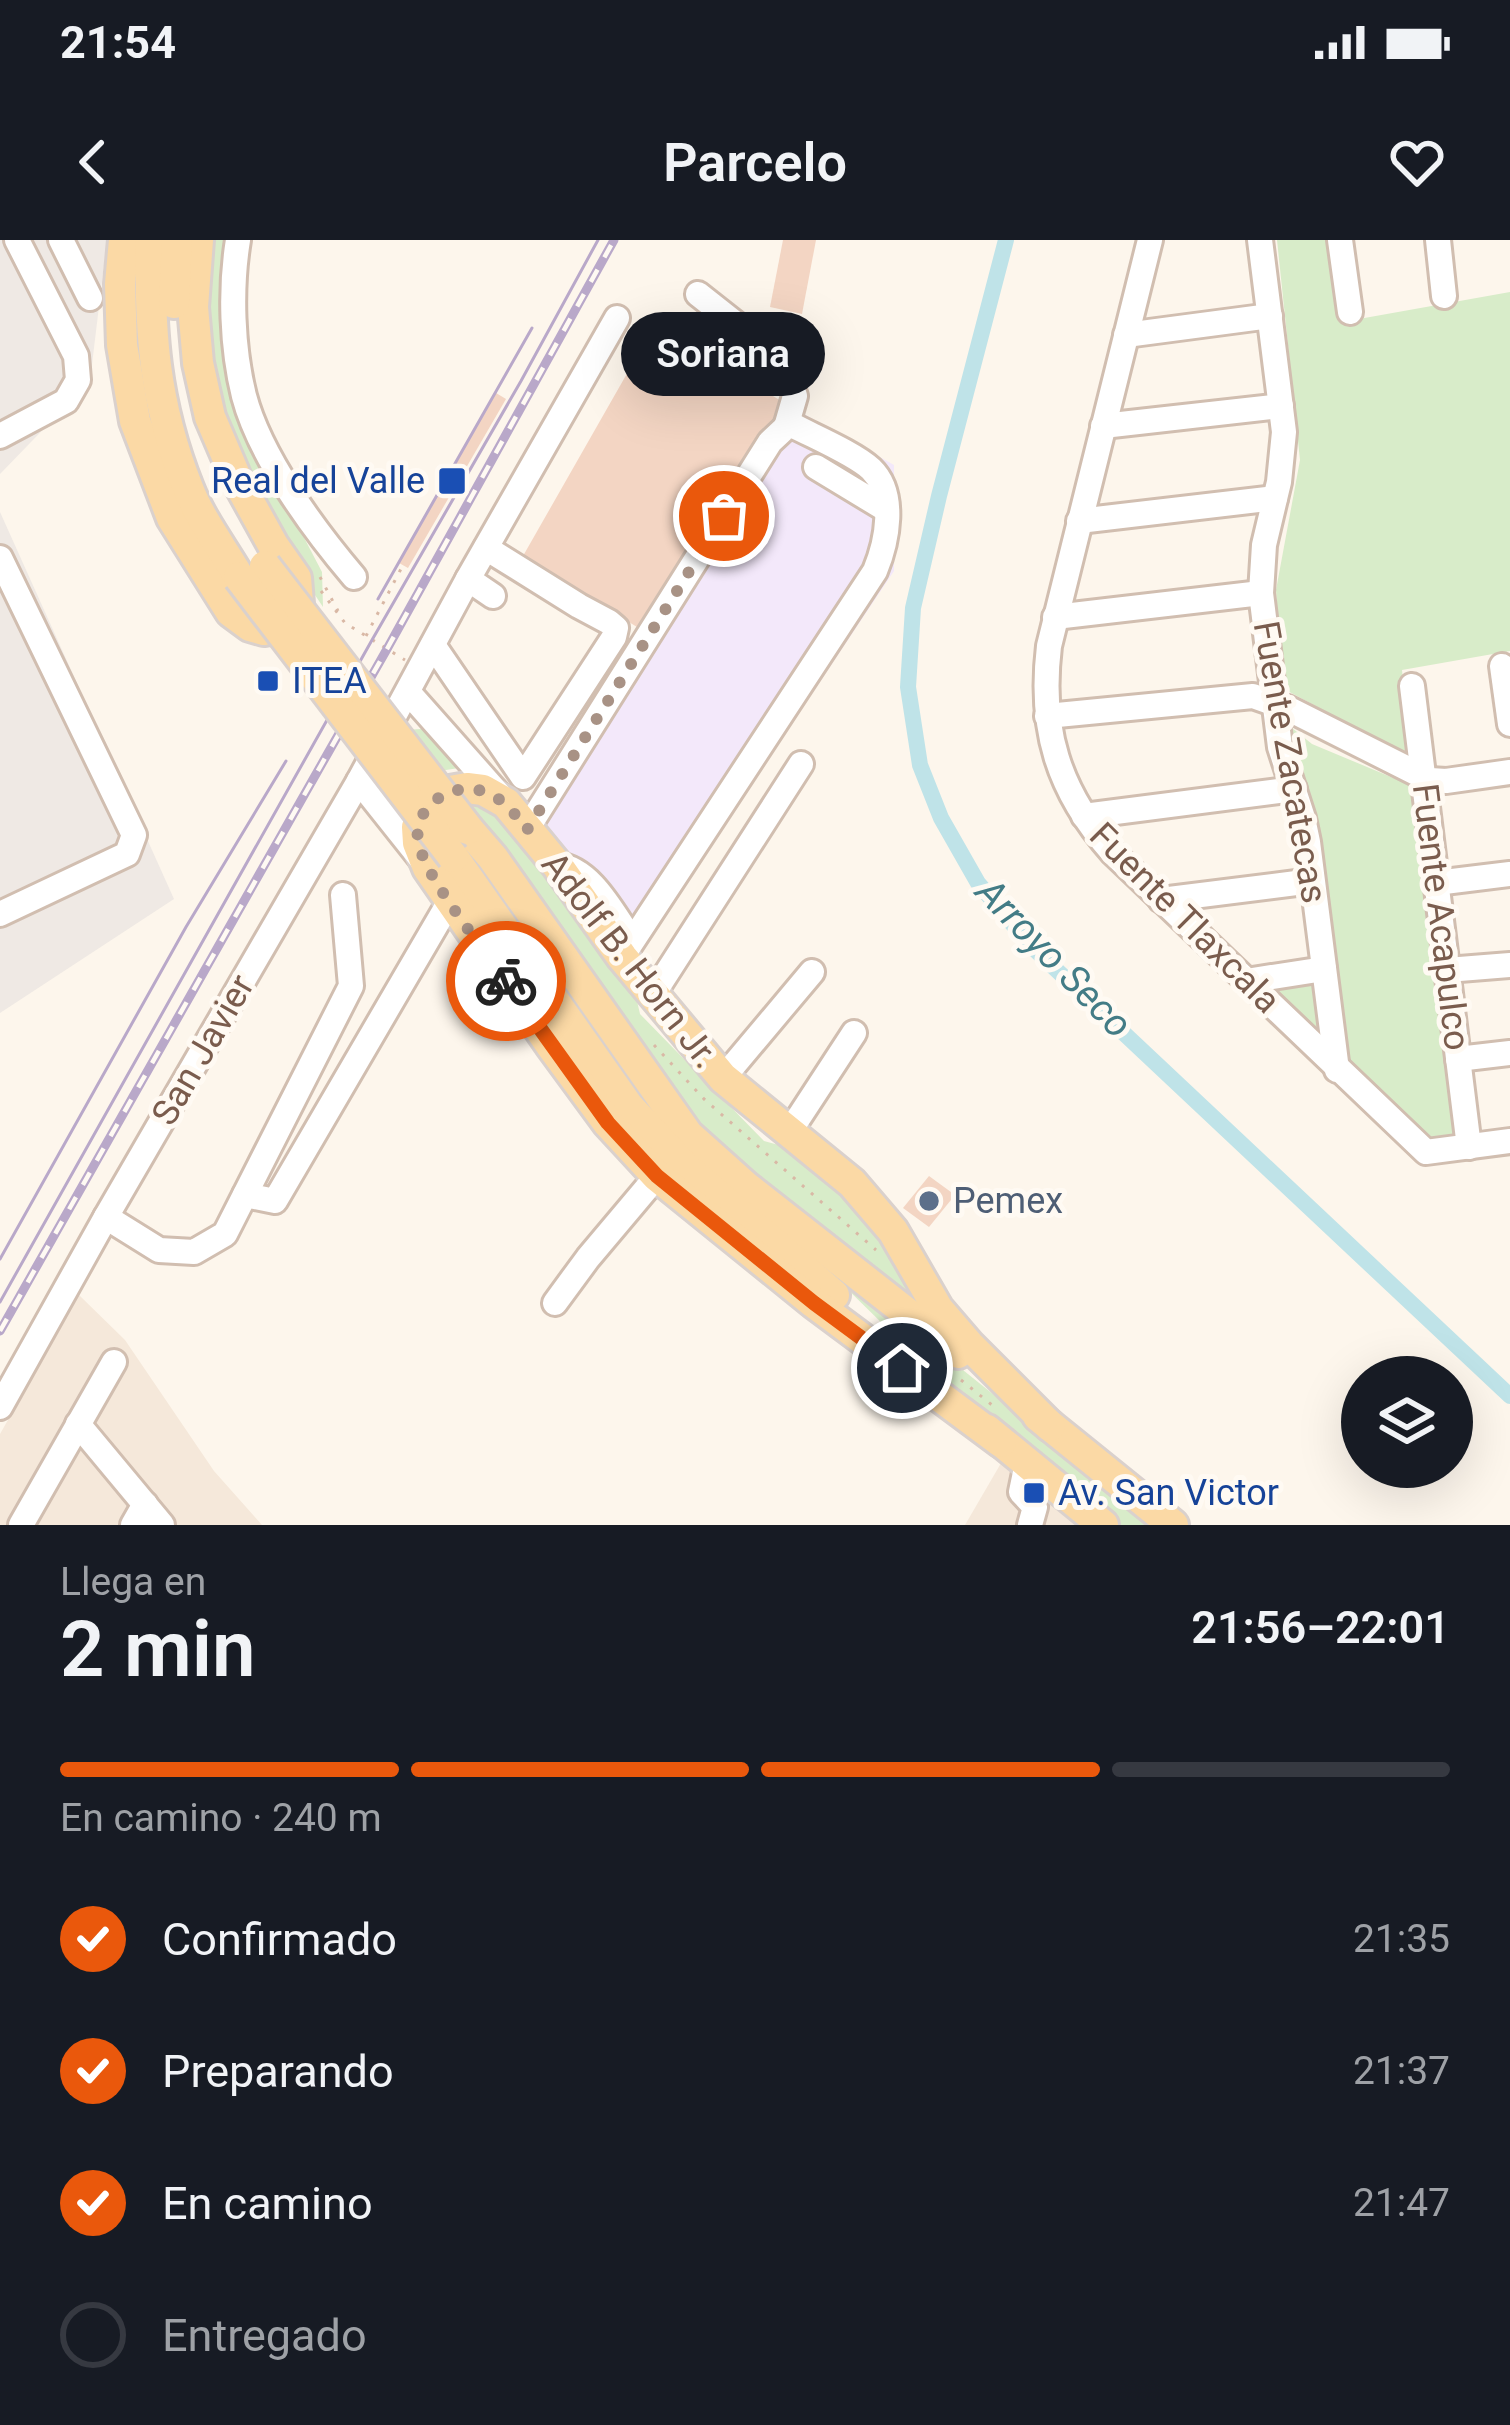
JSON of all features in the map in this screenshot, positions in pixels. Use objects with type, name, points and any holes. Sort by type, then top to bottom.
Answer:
[{"type":"main road","points":[[124,240],[122,345],[134,422],[172,518],[218,592],[239,620],[264,630],[275,628],[298,604],[296,578],[237,480],[210,417],[198,363],[193,307],[198,240]]},
{"type":"main road","points":[[151,240],[154,370],[189,492],[493,858],[688,1135],[1173,1525]]},
{"type":"main road","points":[[177,240],[174,299],[180,365],[195,427],[252,572],[441,862],[628,1106],[684,1166],[1001,1442]]},
{"type":"main road","points":[[506,803],[483,790],[450,791],[424,812],[418,843],[441,862],[450,901],[608,1123],[657,1176],[1101,1524]]},
{"type":"main road","name":"Adolf B. Horn Jr.","points":[[506,803],[627,949],[652,996],[723,1078],[852,1183],[893,1231],[938,1309],[1050,1426]]},
{"type":"street","points":[[0,436],[66,401],[78,380],[76,356],[17,240]]},
{"type":"street","points":[[238,240],[235,341],[245,399],[268,451],[313,529],[354,577]]},
{"type":"street","name":"Fuente Zacatecas","points":[[1260,240],[1284,432],[1264,545],[1261,593],[1280,747],[1304,818],[1337,1070]]},
{"type":"street","points":[[1340,240],[1350,312]]},
{"type":"street","points":[[1438,240],[1444,296]]},
{"type":"street","name":"Fuente Tlaxcala","points":[[1155,241],[1126,335],[1046,664],[1047,716],[1063,781],[1113,853],[1426,1152],[1510,1142]]},
{"type":"street","points":[[69,246],[90,298]]},
{"type":"street","points":[[698,294],[783,361],[795,396],[786,428]]},
{"type":"street","points":[[1126,335],[1270,316]]},
{"type":"street","name":"San Javier","points":[[0,1407],[359,781],[617,318]]},
{"type":"street","points":[[1103,426],[1281,406]]},
{"type":"street","points":[[527,830],[770,442],[794,426],[870,468],[882,488],[887,510],[884,544],[875,571],[627,949]]},
{"type":"street","points":[[816,467],[887,510]]},
{"type":"street","points":[[1079,521],[1275,498]]},
{"type":"street","points":[[486,548],[616,628],[506,803]]},
{"type":"street","points":[[0,558],[134,836],[127,854],[0,914]]},
{"type":"street","points":[[468,579],[493,596]]},
{"type":"street","points":[[1055,617],[1261,593]]},
{"type":"street","points":[[433,645],[523,777]]},
{"type":"street","points":[[1502,666],[1510,724]]},
{"type":"street","name":"Fuente Acapulco","points":[[1412,686],[1469,1147]]},
{"type":"street","name":"Adolf B. Horn Jr.","points":[[408,692],[506,803]]},
{"type":"street","points":[[1047,716],[1238,696],[1273,701],[1424,776],[1445,781],[1510,772]]},
{"type":"street","points":[[652,996],[800,764]]},
{"type":"street","points":[[359,781],[441,862]]},
{"type":"street","points":[[1084,817],[1294,789]]},
{"type":"street","points":[[1436,883],[1510,874]]},
{"type":"street","points":[[1161,900],[1312,881]]},
{"type":"street","points":[[106,1216],[159,1250],[194,1252],[225,1234],[351,986],[343,895]]},
{"type":"street","points":[[245,1195],[275,1201],[450,901]]},
{"type":"street","points":[[1447,970],[1510,965]]},
{"type":"street","points":[[1246,982],[1324,969]]},
{"type":"street","points":[[723,1078],[812,972]]},
{"type":"street","points":[[790,1130],[854,1033]]},
{"type":"street","points":[[1458,1059],[1510,1053]]},
{"type":"street","points":[[554,1303],[657,1176]]},
{"type":"street","points":[[21,1525],[114,1362]]},
{"type":"street","points":[[78,1424],[139,1515],[162,1525]]},
{"type":"street","points":[[1027,1463],[1021,1492],[1032,1516],[1066,1495]]},
{"type":"path","points":[[366,636],[403,565]]},
{"type":"shaded area","points":[[0,240],[107,240],[90,381],[0,474]]},
{"type":"shaded area","points":[[786,404],[894,465],[894,571],[637,955],[527,806]]},
{"type":"shaded area","points":[[0,512],[174,899],[0,1013]]},
{"type":"shaded area","points":[[79,1295],[125,1340],[214,1471],[262,1525],[0,1525],[0,1434]]},
{"type":"shaded area","points":[[1004,1458],[1086,1525],[965,1525]]},
{"type":"green space","points":[[204,240],[231,240],[253,440],[322,572],[323,607],[283,547],[226,441],[200,281]]},
{"type":"green space","points":[[1277,240],[1328,240],[1342,322],[1510,292],[1510,651],[1402,670],[1411,757],[1282,688],[1276,590],[1300,460]]},
{"type":"green space","points":[[1292,728],[1312,744],[1415,787],[1459,1135],[1423,1140],[1347,1064]]},
{"type":"green space","points":[[421,729],[437,739],[459,768],[433,772],[403,730]]},
{"type":"green space","points":[[472,798],[501,813],[634,988],[640,1014],[764,1141],[786,1147],[885,1233],[922,1309],[741,1164],[692,1115],[458,801]]},
{"type":"green space","points":[[1318,977],[1322,1046],[1257,984]]},
{"type":"green space","points":[[831,1273],[958,1366],[1156,1525],[1117,1525],[962,1402]]},
{"type":"building","points":[[783,240],[816,240],[802,314],[770,307]]},
{"type":"building","points":[[679,338],[786,404],[645,632],[523,556],[641,349],[666,363]]},
{"type":"building","name":"Real del Valle","points":[[496,393],[506,399],[408,568],[399,563]]},
{"type":"building","name":"Pemex","points":[[929,1176],[955,1195],[929,1227],[903,1208]]},
{"type":"waterway","name":"Arroyo Seco","points":[[1006,240],[913,608],[908,687],[920,765],[941,818],[978,883],[1031,946],[1510,1396]]},
{"type":"tram line","points":[[0,1302],[598,240]]},
{"type":"tram line","points":[[378,599],[532,328]]},
{"type":"tram line","points":[[0,1259],[186,927],[286,761]]},
{"type":"railway","points":[[0,1331],[614,240]]},
{"type":"way so far","points":[[506,981],[428,868],[418,843],[424,812],[450,791],[483,790],[506,803],[527,830],[724,516]]},
{"type":"place","name":"Real del Valle","points":[[452,481]]},
{"type":"place","name":"Soriana","points":[[724,516]]},
{"type":"place","name":"ITEA","points":[[268,681]]},
{"type":"place","name":"Pemex","points":[[929,1201]]},
{"type":"place","name":"Av. San Victor","points":[[1034,1493]]},
{"type":"route","points":[[506,981],[608,1123],[657,1176],[902,1368]]}]
